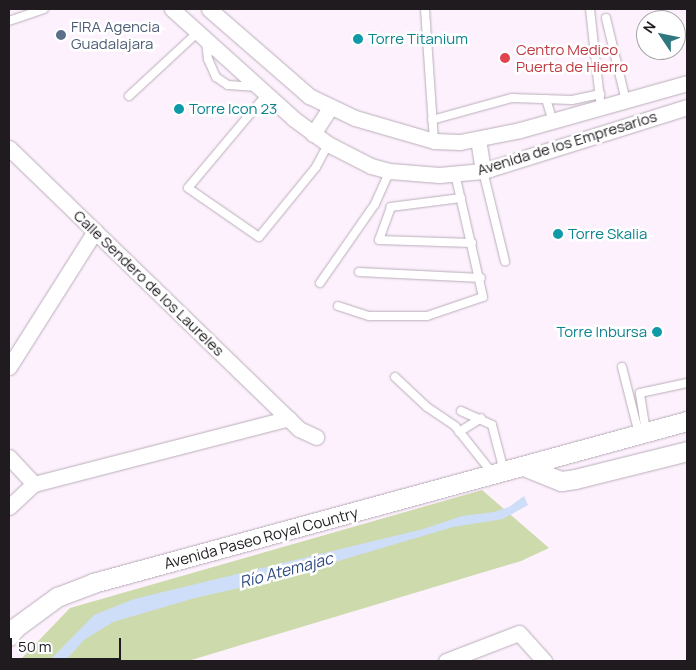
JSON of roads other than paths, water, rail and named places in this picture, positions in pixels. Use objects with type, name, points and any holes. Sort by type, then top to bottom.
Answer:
[{"type":"street","name":"Avenida de los Empresarios","points":[[172,9],[262,91],[314,134],[328,144],[364,163],[390,171],[455,174],[483,171],[687,107]]},
{"type":"street","name":"Avenida de los Empresarios","points":[[209,9],[220,14],[285,77],[330,108],[382,128],[434,141],[478,139],[553,122],[687,84]]},
{"type":"street","points":[[314,134],[330,108]]},
{"type":"street","points":[[478,139],[483,171]]},
{"type":"street","name":"Calle Sendero de los Laureles","points":[[9,148],[288,418],[316,437]]},
{"type":"street","points":[[9,367],[95,231]]},
{"type":"street","points":[[9,507],[34,484],[288,418]]},
{"type":"street","name":"Avenida Paseo Royal Country","points":[[9,636],[16,626],[57,597],[93,583],[526,467],[687,421]]},
{"type":"street","points":[[654,460],[655,444],[660,440],[687,432]]},
{"type":"street","points":[[526,467],[561,481],[687,451]]},
{"type":"street","points":[[9,457],[34,484]]},
{"type":"street","points":[[446,661],[520,633],[544,661]]},
{"type":"lane","points":[[9,21],[44,9]]},
{"type":"lane","points":[[425,9],[434,141]]},
{"type":"lane","points":[[590,9],[600,109]]},
{"type":"lane","points":[[606,18],[626,101]]},
{"type":"lane","points":[[129,96],[202,36],[208,59],[216,77],[228,86],[262,91],[188,188],[259,238],[316,167],[328,144]]},
{"type":"lane","points":[[432,120],[512,98],[572,100],[600,94]]},
{"type":"lane","points":[[546,99],[553,122]]},
{"type":"lane","points":[[320,283],[375,204],[390,171]]},
{"type":"lane","points":[[483,171],[505,261]]},
{"type":"lane","points":[[338,306],[369,316],[427,316],[483,297],[481,278],[455,174]]},
{"type":"lane","points":[[461,198],[391,207],[379,240],[472,243]]},
{"type":"lane","points":[[360,272],[481,278]]},
{"type":"lane","points":[[622,367],[642,433]]},
{"type":"lane","points":[[395,377],[459,432],[500,474]]},
{"type":"lane","points":[[642,433],[640,394],[687,383]]},
{"type":"lane","points":[[461,411],[481,418],[492,425],[500,474]]},
{"type":"lane","points":[[459,432],[481,418]]},
{"type":"water","name":"Río Atemajac","points":[[524,496],[528,505],[503,519],[453,527],[271,581],[195,598],[113,622],[84,640],[65,661],[49,661],[94,615],[134,599],[423,529],[462,516],[494,512],[509,507]]},
{"type":"place","name":"FIRA Agencia Guadalajara","points":[[61,35]]},
{"type":"place","name":"Torre Titanium","points":[[358,39]]},
{"type":"place","name":"Centro Medico Puerta de Hierro","points":[[505,58]]},
{"type":"place","name":"Torre Icon 23","points":[[179,109]]},
{"type":"place","name":"Torre Skalia","points":[[558,234]]},
{"type":"place","name":"Torre Inbursa","points":[[657,332]]}]
